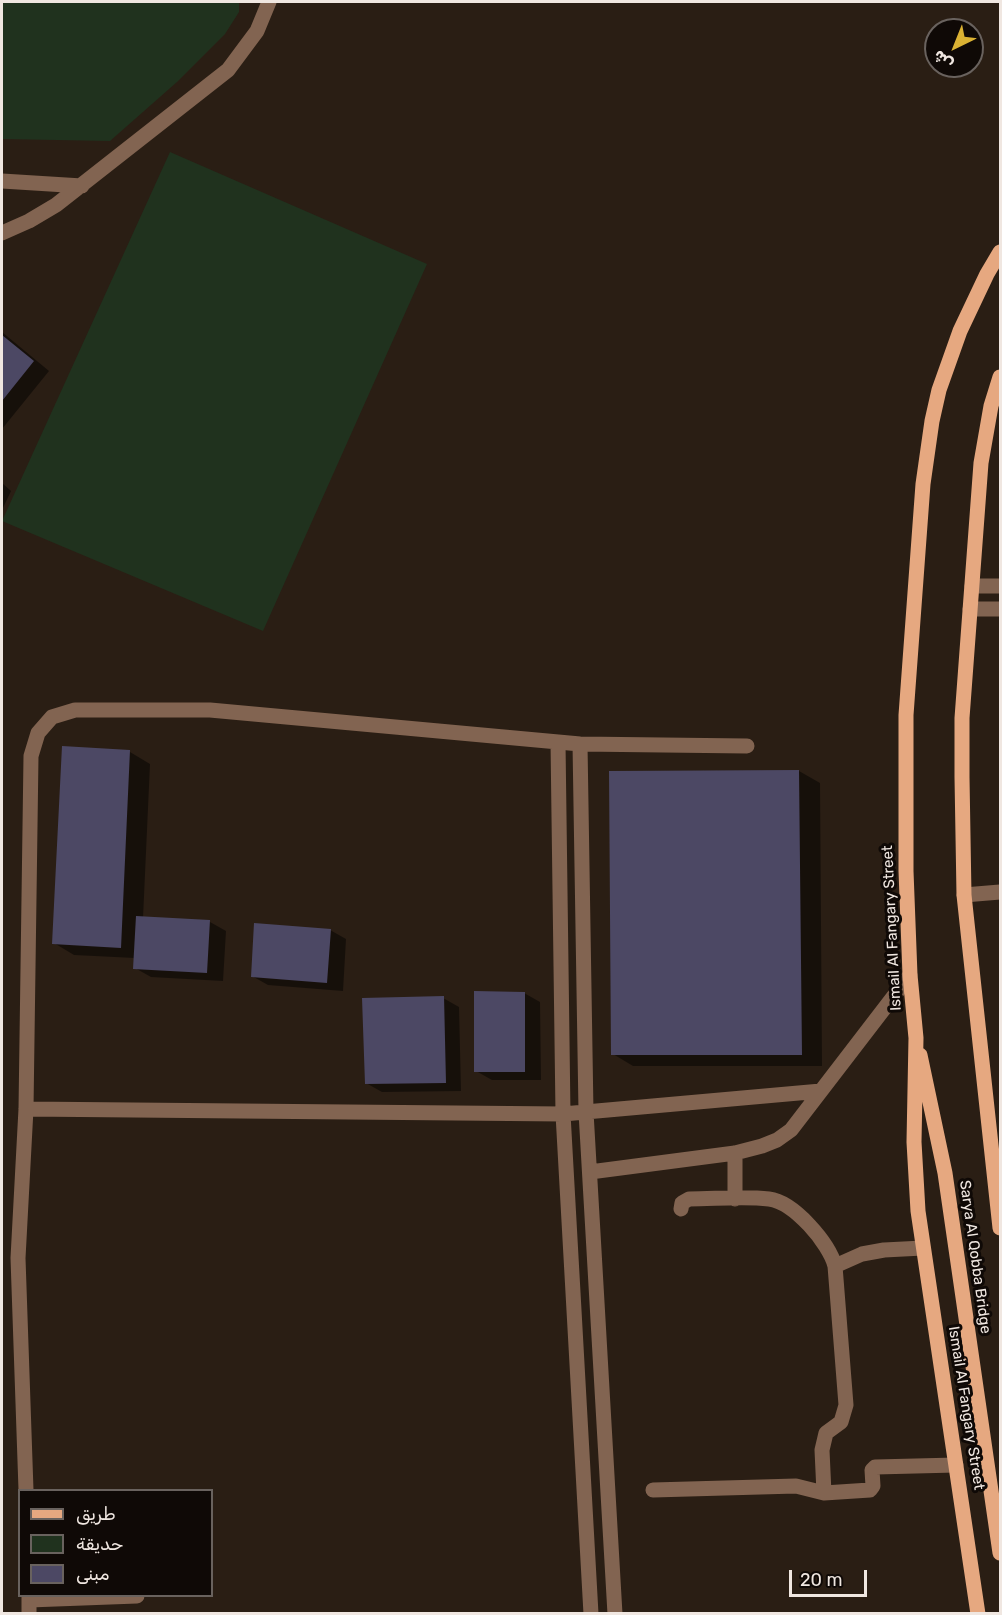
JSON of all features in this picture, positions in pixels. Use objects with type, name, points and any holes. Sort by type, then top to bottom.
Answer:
[{"type":"main road","name":"Ismail Al Fangary Street","points":[[978,1614],[918,1211],[914,1142],[916,1038],[910,975],[905,819],[906,715],[925,463],[932,421],[949,360],[973,302],[1000,252]]},
{"type":"main road","points":[[1000,377],[991,406],[981,463],[962,718],[964,895],[1000,1228]]},
{"type":"main road","name":"Sarya Al Qobba Bridge","points":[[916,1038],[943,1161],[1000,1553]]},
{"type":"lane","points":[[2,233],[38,216],[82,186],[228,70],[257,31],[269,2]]},
{"type":"lane","points":[[2,181],[82,186]]},
{"type":"lane","points":[[972,586],[1000,586]]},
{"type":"lane","points":[[970,609],[1000,609]]},
{"type":"lane","points":[[26,1489],[18,1257],[26,1109],[31,756],[38,733],[52,717],[75,711],[210,710],[580,744],[747,746]]},
{"type":"lane","points":[[558,742],[563,1114],[591,1614]]},
{"type":"lane","points":[[580,744],[586,1112],[615,1614]]},
{"type":"lane","points":[[964,895],[1000,892]]},
{"type":"lane","points":[[590,1172],[735,1153],[762,1146],[792,1130],[910,975]]},
{"type":"lane","points":[[26,1109],[563,1114],[821,1091]]},
{"type":"lane","points":[[735,1153],[735,1199]]},
{"type":"lane","points":[[681,1209],[682,1203],[689,1199],[771,1199],[785,1206],[809,1225],[832,1255],[835,1266],[846,1405],[841,1422],[826,1433],[822,1450],[824,1493]]},
{"type":"lane","points":[[835,1266],[862,1254],[884,1250],[923,1248]]},
{"type":"lane","points":[[652,1490],[796,1486],[824,1493],[870,1490],[873,1486],[872,1470],[875,1467],[956,1465]]},
{"type":"lane","points":[[586,1536],[609,1534]]},
{"type":"lane","points":[[29,1603],[121,1597]]},
{"type":"green space","points":[[2,2],[239,2],[239,12],[225,34],[177,82],[110,141],[2,139]]},
{"type":"green space","points":[[170,152],[427,264],[263,631],[2,521]]},
{"type":"building","points":[[2,335],[34,361],[2,401]]},
{"type":"building","points":[[62,746],[130,750],[121,948],[52,944]]},
{"type":"building","points":[[799,770],[802,1055],[611,1055],[609,771]]},
{"type":"building","points":[[136,916],[210,920],[207,973],[133,969]]},
{"type":"building","points":[[254,923],[331,929],[327,983],[251,977]]},
{"type":"building","points":[[474,991],[525,992],[525,1072],[474,1072]]},
{"type":"building","points":[[444,996],[446,1083],[365,1084],[362,998]]}]
